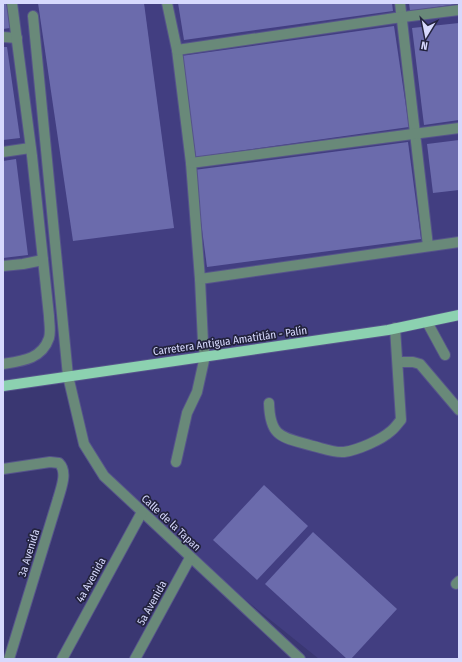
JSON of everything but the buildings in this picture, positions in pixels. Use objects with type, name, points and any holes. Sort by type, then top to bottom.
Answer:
[{"type":"main road","name":"Carretera Antigua Amatitlán - Palín","points":[[3,386],[395,328],[459,315]]},
{"type":"street","points":[[3,364],[25,360],[42,352],[49,337],[49,316],[43,260],[12,3]]},
{"type":"street","points":[[167,3],[176,50],[191,163],[205,356],[197,392],[188,413],[176,462]]},
{"type":"street","points":[[400,3],[428,246]]},
{"type":"street","points":[[176,50],[459,10]]},
{"type":"street","name":"Calle de la Tapan","points":[[33,16],[68,376],[84,444],[104,476],[190,558],[300,659]]},
{"type":"street","points":[[3,37],[16,38]]},
{"type":"street","points":[[191,163],[459,128]]},
{"type":"street","points":[[3,152],[30,148]]},
{"type":"street","points":[[200,279],[459,242]]},
{"type":"street","points":[[3,266],[43,260]]},
{"type":"street","points":[[427,322],[445,355]]},
{"type":"street","points":[[269,403],[270,420],[281,436],[327,450],[343,452],[365,446],[380,439],[392,431],[402,420],[395,328]]},
{"type":"street","points":[[398,362],[413,362],[420,364],[459,410]]},
{"type":"street","name":"3a Avenida","points":[[3,469],[50,462],[59,463],[62,465],[64,470],[58,499],[9,659]]},
{"type":"street","name":"4a Avenida","points":[[62,659],[142,512]]},
{"type":"street","name":"5a Avenida","points":[[135,659],[190,558]]},
{"type":"shaded area","points":[[3,3],[459,3],[459,659],[319,659],[186,552],[108,473],[89,443],[73,378],[3,386]]}]
